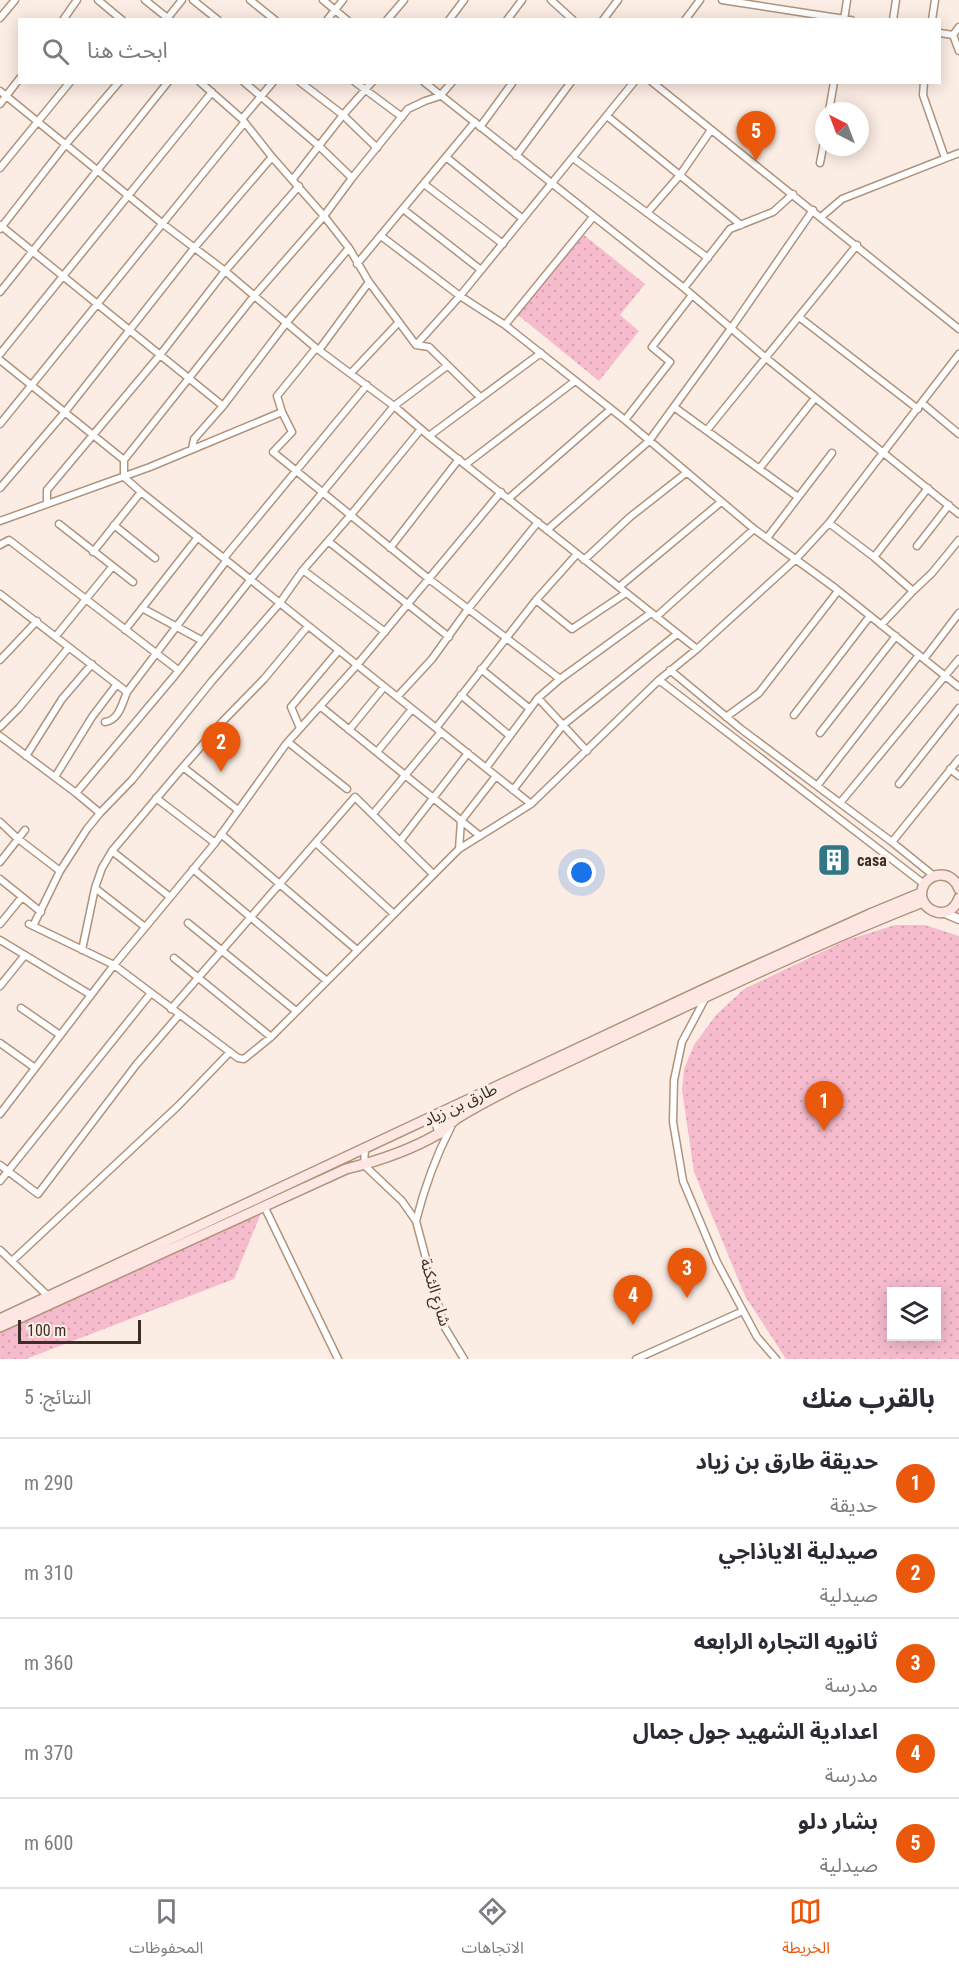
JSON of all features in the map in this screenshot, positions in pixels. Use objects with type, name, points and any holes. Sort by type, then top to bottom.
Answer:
[{"type":"main road","points":[[0,1327],[346,1169],[376,1162],[441,1137],[454,1121],[479,1104],[874,922],[923,893],[934,876],[947,876],[958,884]]},
{"type":"main road","points":[[923,893],[932,911],[945,912],[955,906],[959,898]]},
{"type":"main road","name":"طارق بن زياد","points":[[0,1319],[724,980],[870,914],[923,893]]},
{"type":"street","points":[[0,18],[15,0]]},
{"type":"street","points":[[64,18],[77,0]]},
{"type":"street","points":[[98,0],[121,18]]},
{"type":"street","points":[[145,0],[167,18]]},
{"type":"street","points":[[169,18],[182,0]]},
{"type":"street","points":[[193,0],[216,18]]},
{"type":"street","points":[[250,0],[272,18]]},
{"type":"street","points":[[323,0],[345,18]]},
{"type":"street","points":[[329,18],[343,0]]},
{"type":"street","points":[[389,18],[404,0]]},
{"type":"street","points":[[450,18],[464,0]]},
{"type":"street","points":[[508,18],[522,0]]},
{"type":"street","points":[[551,0],[571,18]]},
{"type":"street","points":[[604,18],[618,0]]},
{"type":"street","points":[[686,18],[700,0]]},
{"type":"street","points":[[722,0],[839,18]]},
{"type":"street","points":[[846,18],[847,0]]},
{"type":"street","points":[[893,18],[896,0]]},
{"type":"street","points":[[932,18],[935,0]]},
{"type":"street","points":[[561,18],[565,13]]},
{"type":"street","points":[[953,35],[959,27]]},
{"type":"street","points":[[941,33],[953,35]]},
{"type":"street","points":[[953,35],[959,51]]},
{"type":"street","points":[[0,104],[18,81]]},
{"type":"street","points":[[0,168],[68,84]]},
{"type":"street","points":[[117,84],[66,144],[1,227],[223,406]]},
{"type":"street","points":[[0,292],[166,84]]},
{"type":"street","points":[[202,84],[243,121],[324,216],[416,345],[429,347],[480,398]]},
{"type":"street","points":[[246,84],[319,146],[352,178]]},
{"type":"street","points":[[0,424],[163,224],[272,84]]},
{"type":"street","points":[[303,84],[343,115],[377,148]]},
{"type":"street","points":[[358,84],[402,117]]},
{"type":"street","points":[[293,179],[370,84]]},
{"type":"street","points":[[426,84],[684,288],[766,358],[959,514]]},
{"type":"street","points":[[451,84],[440,96],[408,109],[324,216],[254,296],[124,460],[124,477],[531,804]]},
{"type":"street","points":[[357,264],[446,157],[478,125],[511,84]]},
{"type":"street","points":[[516,156],[570,84]]},
{"type":"street","points":[[416,345],[460,296],[632,84]]},
{"type":"street","points":[[654,84],[959,329]]},
{"type":"street","points":[[831,102],[834,84]]},
{"type":"street","points":[[924,84],[923,95],[945,158]]},
{"type":"street","points":[[0,91],[163,224],[225,271],[317,349],[394,406],[697,650]]},
{"type":"street","points":[[0,354],[212,92]]},
{"type":"street","points":[[607,116],[741,225]]},
{"type":"street","points":[[647,213],[680,175],[711,130]]},
{"type":"street","points":[[821,217],[842,199],[959,153]]},
{"type":"street","points":[[820,163],[821,156]]},
{"type":"street","points":[[0,488],[65,412],[195,247],[272,157]]},
{"type":"street","points":[[446,157],[523,219]]},
{"type":"street","points":[[573,158],[708,258]]},
{"type":"street","points":[[424,184],[503,244]]},
{"type":"street","points":[[47,504],[47,490],[160,356],[225,271],[299,186]]},
{"type":"street","points":[[684,288],[730,229],[773,212],[793,194]]},
{"type":"street","points":[[403,209],[481,270]]},
{"type":"street","points":[[547,530],[650,441],[813,210]]},
{"type":"street","points":[[506,325],[593,217]]},
{"type":"street","points":[[381,236],[460,296],[506,325],[625,420],[754,529],[838,591],[959,687]]},
{"type":"street","points":[[707,430],[857,245]]},
{"type":"street","points":[[192,449],[194,439],[349,248]]},
{"type":"street","points":[[369,282],[277,396],[292,432],[273,452],[429,579],[560,679]]},
{"type":"street","points":[[625,420],[670,362],[652,347],[692,295]]},
{"type":"street","points":[[799,317],[959,434]]},
{"type":"street","points":[[351,373],[399,322]]},
{"type":"street","points":[[429,436],[541,353]]},
{"type":"street","points":[[421,429],[132,780],[100,813],[72,850],[41,912],[31,925],[114,965],[238,1058],[244,1059],[271,1038],[459,849],[531,804],[659,680],[697,650],[796,560],[830,523],[959,354]]},
{"type":"street","points":[[0,360],[124,460]]},
{"type":"street","points":[[76,793],[394,406],[447,366]]},
{"type":"street","points":[[466,464],[575,381]]},
{"type":"street","points":[[105,722],[111,721],[120,710],[127,692],[225,560],[367,385]]},
{"type":"street","points":[[759,469],[815,398]]},
{"type":"street","points":[[674,407],[798,497]]},
{"type":"street","points":[[508,499],[611,409]]},
{"type":"street","points":[[0,520],[124,477],[282,412]]},
{"type":"street","points":[[767,538],[832,453]]},
{"type":"street","points":[[390,548],[459,459]]},
{"type":"street","points":[[584,560],[630,517],[686,473]]},
{"type":"street","points":[[874,557],[928,488]]},
{"type":"street","points":[[93,552],[141,492]]},
{"type":"street","points":[[0,1114],[114,965],[215,843],[288,742],[357,665],[501,492]]},
{"type":"street","points":[[619,587],[721,502]]},
{"type":"street","points":[[917,546],[949,505]]},
{"type":"street","points":[[397,697],[432,659],[468,609],[538,522]]},
{"type":"street","points":[[830,523],[913,591]]},
{"type":"street","points":[[59,524],[133,582]]},
{"type":"street","points":[[114,525],[155,558]]},
{"type":"street","points":[[486,768],[538,698],[560,679],[654,615],[754,529]]},
{"type":"street","points":[[125,630],[198,537]]},
{"type":"street","points":[[0,544],[9,540],[178,670]]},
{"type":"street","points":[[881,625],[932,573],[959,540]]},
{"type":"street","points":[[328,541],[449,637]]},
{"type":"street","points":[[373,814],[439,730],[481,669],[536,600],[577,554]]},
{"type":"street","points":[[56,636],[112,567]]},
{"type":"street","points":[[303,570],[385,632]]},
{"type":"street","points":[[726,717],[759,693],[838,591]]},
{"type":"street","points":[[536,600],[572,629],[626,593]]},
{"type":"street","points":[[0,594],[127,692]]},
{"type":"street","points":[[142,608],[201,640]]},
{"type":"street","points":[[817,786],[959,613]]},
{"type":"street","points":[[794,715],[870,616]]},
{"type":"street","points":[[0,660],[37,621]]},
{"type":"street","points":[[82,950],[95,888],[102,868],[112,851],[308,626]]},
{"type":"street","points":[[513,790],[563,725],[677,634]]},
{"type":"street","points":[[820,733],[896,636]]},
{"type":"street","points":[[0,727],[19,708],[69,646]]},
{"type":"street","points":[[300,728],[291,707],[339,650]]},
{"type":"street","points":[[840,803],[959,659]]},
{"type":"street","points":[[26,756],[62,699],[92,664]]},
{"type":"street","points":[[481,669],[530,709]]},
{"type":"street","points":[[670,670],[726,717],[934,876]]},
{"type":"street","points":[[659,680],[923,893]]},
{"type":"street","points":[[54,777],[92,717],[117,684]]},
{"type":"street","points":[[349,730],[384,687]]},
{"type":"street","points":[[461,695],[510,736]]},
{"type":"street","points":[[538,698],[587,751]]},
{"type":"street","points":[[320,706],[480,836]]},
{"type":"street","points":[[377,752],[412,708]]},
{"type":"street","points":[[899,784],[959,708]]},
{"type":"street","points":[[0,736],[100,813]]},
{"type":"street","points":[[288,742],[347,789]]},
{"type":"street","points":[[400,841],[468,753]]},
{"type":"street","points":[[892,842],[959,759]]},
{"type":"street","points":[[183,767],[238,810]]},
{"type":"street","points":[[950,769],[959,776]]},
{"type":"street","points":[[459,849],[461,820],[496,776]]},
{"type":"street","points":[[171,1009],[355,797],[433,874]]},
{"type":"street","points":[[156,798],[215,843]]},
{"type":"street","points":[[0,822],[60,871]]},
{"type":"street","points":[[0,862],[25,830]]},
{"type":"street","points":[[221,834],[357,950]]},
{"type":"street","points":[[316,843],[394,914]]},
{"type":"street","points":[[112,851],[170,897]]},
{"type":"street","points":[[193,869],[327,981]]},
{"type":"street","points":[[0,879],[41,912]]},
{"type":"street","points":[[95,888],[145,927]]},
{"type":"street","points":[[0,924],[22,897]]},
{"type":"street","points":[[945,912],[959,919]]},
{"type":"street","points":[[188,923],[296,1011]]},
{"type":"street","points":[[0,940],[91,995]]},
{"type":"street","points":[[0,986],[25,955]]},
{"type":"street","points":[[174,958],[271,1038]]},
{"type":"street","points":[[0,1181],[151,993]]},
{"type":"street","points":[[706,998],[682,1041],[674,1080],[673,1122],[683,1181],[717,1262],[758,1337],[776,1359]]},
{"type":"street","points":[[21,1008],[60,1035]]},
{"type":"street","points":[[0,1165],[38,1194],[136,1065],[179,1015]]},
{"type":"street","points":[[0,1042],[35,1068]]},
{"type":"street","points":[[12,1261],[178,1106],[230,1052]]},
{"type":"street","points":[[416,1221],[441,1137],[432,1116]]},
{"type":"street","points":[[365,1148],[364,1165],[402,1201],[416,1221]]},
{"type":"street","points":[[264,1206],[338,1359]]},
{"type":"street","name":"شارع الثكنة","points":[[416,1221],[444,1326],[464,1359]]},
{"type":"street","points":[[0,1250],[48,1296]]},
{"type":"street","points":[[636,1359],[743,1311]]},
{"type":"shaded area","points":[[584,235],[645,284],[620,315],[639,331],[599,381],[518,315]]},
{"type":"shaded area","points":[[895,925],[925,925],[959,936],[959,1359],[786,1359],[745,1296],[694,1172],[682,1090],[684,1069],[694,1045],[716,1015],[744,989],[847,940]]},
{"type":"shaded area","points":[[264,1206],[234,1279],[26,1359],[0,1359],[0,1327]]},
{"type":"place","name":"بشار دلو","points":[[756,161]]},
{"type":"place","name":"صيدلية الاياذاجي","points":[[221,772]]},
{"type":"place","name":"casa","points":[[834,860]]},
{"type":"place","name":"حديقة طارق بن زياد","points":[[824,1131]]},
{"type":"place","name":"ثانويه التجاره الرابعه","points":[[687,1298]]},
{"type":"place","name":"اعدادية الشهيد جول جمال","points":[[633,1325]]}]
